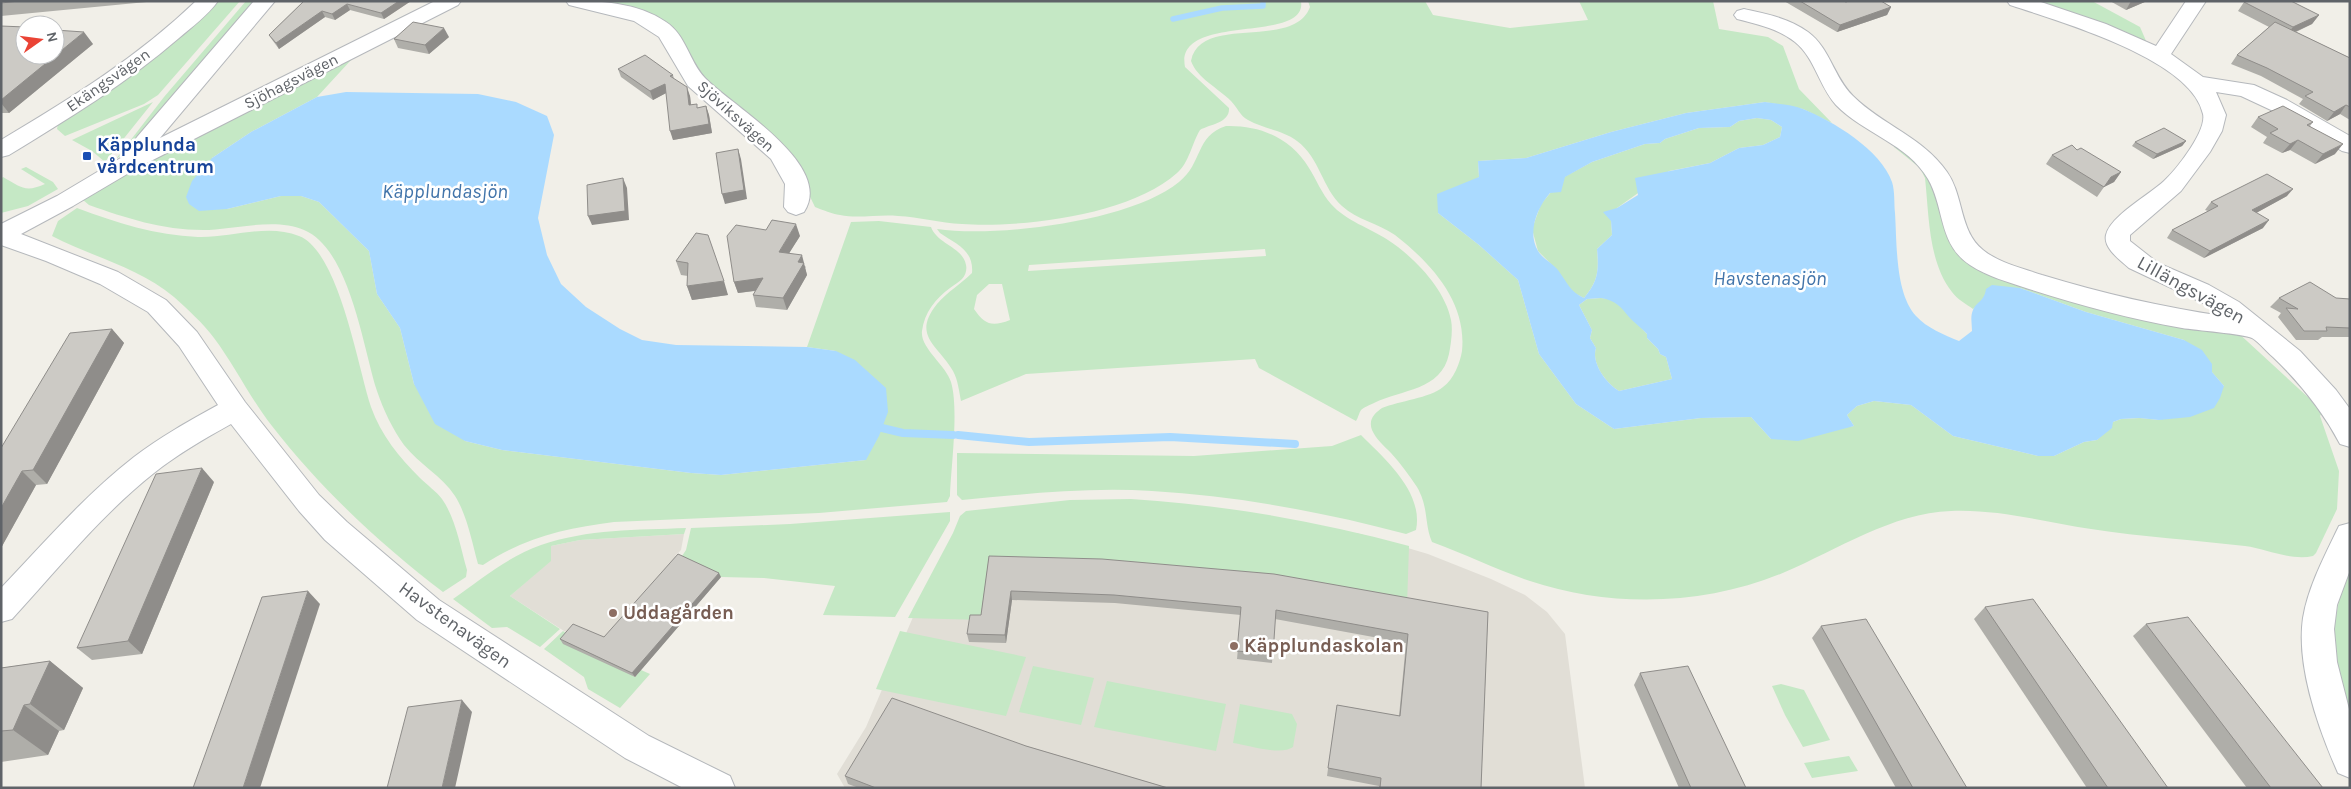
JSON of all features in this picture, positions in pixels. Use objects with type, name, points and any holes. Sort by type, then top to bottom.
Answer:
[{"type":"street","name":"Ekängsvägen","points":[[1,150],[121,72],[170,36],[208,1]]},
{"type":"street","name":"Sjöhagsvägen","points":[[131,162],[145,142],[266,1]]},
{"type":"street","name":"Sjöhagsvägen","points":[[1,235],[65,201],[131,162],[451,1]]},
{"type":"street","name":"Sjöviksvägen","points":[[576,1],[646,20],[667,34],[686,68],[697,82],[771,146],[787,163],[797,186],[796,207]]},
{"type":"street","name":"Lillängsvägen","points":[[2017,1],[2160,54],[2197,83],[2211,103],[2215,115],[2214,126],[2174,185],[2122,227],[2118,235],[2118,243],[2136,261],[2211,297],[2258,329],[2293,361],[2323,393],[2348,426]]},
{"type":"street","points":[[2160,54],[2196,1]]},
{"type":"street","points":[[1744,15],[1781,26],[1804,38],[1822,61],[1834,88],[1844,100],[1865,118],[1919,155],[1930,165],[1938,176],[1944,190],[1954,230],[1960,241],[1976,258],[2016,275],[2085,299],[2214,325],[2258,329]]},
{"type":"street","points":[[2197,83],[2217,84],[2246,90],[2279,105],[2350,146]]},
{"type":"street","name":"Havstenavägen","points":[[1,235],[109,278],[157,306],[188,339],[235,409],[315,510],[336,531],[428,610],[637,747],[718,788]]},
{"type":"street","points":[[1,609],[62,544],[133,475],[165,451],[235,409]]},
{"type":"street","points":[[2350,535],[2326,592],[2318,627],[2322,667],[2350,762]]},
{"type":"shaded area","name":"Käpplundaskolan","points":[[1357,533],[1428,554],[1491,579],[1525,595],[1547,612],[1565,634],[1585,788],[845,788],[837,774],[866,727],[916,610]]},
{"type":"shaded area","name":"Uddagården","points":[[684,534],[681,550],[675,556],[721,577],[635,677],[510,596],[550,561],[551,546],[580,540]]},
{"type":"green space","points":[[216,1],[240,1],[158,95],[144,104],[65,136],[57,129],[58,124]]},
{"type":"green space","points":[[246,1],[259,1],[138,143],[116,159],[164,97]]},
{"type":"green space","points":[[591,1],[1301,1],[1298,14],[1284,22],[1219,33],[1199,39],[1187,50],[1185,67],[1229,108],[1223,120],[1200,130],[1187,158],[1177,173],[1157,187],[1104,209],[1044,221],[987,225],[891,216],[847,216],[834,214],[815,207],[799,174],[699,76],[672,32],[628,11]]},
{"type":"green space","points":[[1308,1],[1425,1],[1433,15],[1510,28],[1588,20],[1579,1],[1713,1],[1719,29],[1768,37],[1783,46],[1799,89],[1832,123],[1803,109],[1765,102],[1686,113],[1611,132],[1526,158],[1478,161],[1479,177],[1438,213],[1479,245],[1518,280],[1539,354],[1576,404],[1614,429],[1701,418],[1751,417],[1771,439],[1854,426],[1847,415],[1857,406],[1874,401],[1911,405],[1953,436],[2038,456],[2054,456],[2084,442],[2097,440],[2113,422],[2121,419],[2140,418],[2159,420],[2224,386],[2184,340],[2086,312],[2020,288],[1985,298],[1973,309],[1956,297],[1944,280],[1934,252],[1925,178],[1920,168],[1894,147],[1895,141],[1925,166],[1975,263],[2235,330],[2323,411],[2320,416],[2339,471],[2337,509],[2316,553],[2313,556],[2296,557],[2253,547],[2110,532],[2004,514],[1951,511],[1929,513],[1886,525],[1785,572],[1723,592],[1691,597],[1625,599],[1561,590],[1530,581],[1432,542],[1425,509],[1417,487],[1398,461],[1380,442],[1372,430],[1371,423],[1375,414],[1382,408],[1437,391],[1447,384],[1453,375],[1461,356],[1462,333],[1459,316],[1452,300],[1444,285],[1433,271],[1408,246],[1395,235],[1354,215],[1335,199],[1305,148],[1291,137],[1245,118],[1226,96],[1198,73],[1191,61],[1198,47],[1211,38],[1228,34],[1268,31],[1286,27],[1301,20],[1310,7]]},
{"type":"green space","points":[[2027,1],[2092,1],[2140,27],[2147,43]]},
{"type":"green space","points":[[363,47],[317,97],[251,132],[212,158],[227,209],[281,196],[301,196],[319,202],[369,251],[377,294],[400,328],[414,384],[465,441],[502,450],[721,475],[866,460],[836,351],[807,347],[851,222],[879,221],[931,227],[939,238],[960,254],[964,259],[966,267],[962,279],[945,292],[932,306],[925,318],[922,331],[925,344],[944,369],[951,382],[953,393],[954,438],[950,496],[947,502],[819,513],[614,522],[579,527],[529,541],[483,565],[478,564],[466,520],[455,496],[444,482],[404,445],[382,405],[360,326],[344,278],[333,257],[320,241],[304,230],[292,226],[267,224],[203,230],[159,226],[103,210],[89,205],[83,200],[121,176]]},
{"type":"green space","points":[[153,102],[105,162],[92,151],[72,140]]},
{"type":"green space","points":[[1757,118],[1771,120],[1782,127],[1780,137],[1763,145],[1739,148],[1710,163],[1669,171],[1617,208],[1611,221],[1612,235],[1597,249],[1597,275],[1584,298],[1572,292],[1557,270],[1538,251],[1532,229],[1541,204],[1564,177],[1592,162],[1645,144],[1660,143],[1665,139],[1699,128],[1730,127],[1739,121]]},
{"type":"green space","points":[[1226,126],[1239,126],[1274,135],[1284,141],[1302,158],[1325,196],[1337,210],[1398,247],[1418,265],[1442,297],[1448,308],[1452,324],[1449,354],[1445,366],[1438,375],[1419,387],[1365,407],[1361,410],[1356,421],[1259,368],[1255,359],[1026,374],[961,401],[955,374],[930,340],[927,333],[927,324],[937,304],[972,273],[972,265],[963,248],[937,229],[994,231],[1028,228],[1063,224],[1130,207],[1158,196],[1187,175],[1204,143],[1216,130]],"holes":[[[1265,249],[1266,256],[1028,271],[1029,265]],[[989,284],[1002,284],[1010,320],[994,324],[989,323],[974,309],[977,295]]]},
{"type":"green space","points":[[26,167],[53,182],[58,189],[28,206],[1,213],[1,179],[3,177],[23,188],[33,188],[45,184],[21,169]]},
{"type":"green space","points":[[77,208],[107,219],[167,234],[211,237],[262,231],[287,232],[299,236],[313,246],[336,286],[375,417],[385,436],[398,454],[440,496],[447,507],[460,542],[467,570],[466,577],[443,592],[352,515],[291,449],[264,415],[214,338],[174,297],[130,270],[52,236],[58,221]]},
{"type":"green space","points":[[1587,299],[1611,299],[1621,306],[1647,334],[1647,338],[1658,349],[1660,354],[1666,357],[1672,379],[1619,391],[1609,383],[1598,366],[1595,354],[1596,348],[1590,338],[1592,330],[1579,305]]},
{"type":"green space","points":[[1361,435],[1391,465],[1408,489],[1414,502],[1417,516],[1416,530],[1406,534],[1280,506],[1184,493],[1104,490],[1033,493],[962,500],[957,495],[957,453],[1194,456],[1332,446]]},
{"type":"green space","points":[[1131,499],[1201,505],[1271,515],[1409,546],[1407,606],[991,565],[983,620],[908,618],[960,516],[966,511],[1070,500]]},
{"type":"green space","points":[[950,512],[950,521],[895,617],[823,615],[835,586],[764,578],[721,577],[680,559],[686,550],[691,528],[790,524]]},
{"type":"green space","points":[[686,528],[684,534],[580,540],[551,546],[551,561],[510,596],[560,629],[540,647],[507,627],[492,628],[453,599],[506,562],[541,545],[594,533]]},
{"type":"green space","points":[[2350,572],[2350,729],[2332,639],[2339,600]]},
{"type":"green space","points":[[563,631],[635,677],[641,670],[650,674],[620,708],[588,689],[584,677],[544,649]]},
{"type":"green space","points":[[900,631],[1026,657],[1006,716],[876,689]]},
{"type":"green space","points":[[1033,666],[1094,678],[1081,725],[1019,712]]},
{"type":"green space","points":[[1107,681],[1226,704],[1216,751],[1094,727]]},
{"type":"green space","points":[[1781,684],[1804,690],[1830,740],[1803,747],[1785,715],[1772,686]]},
{"type":"green space","points":[[1240,704],[1292,714],[1297,724],[1293,747],[1273,750],[1233,743]]},
{"type":"green space","points":[[1849,756],[1858,771],[1812,778],[1804,763]]},
{"type":"water","name":"Käpplundasjön","points":[[346,92],[478,94],[516,102],[547,116],[554,135],[538,218],[547,255],[561,284],[586,307],[620,329],[642,340],[676,345],[807,347],[836,351],[855,360],[886,388],[888,412],[879,436],[866,460],[721,475],[691,473],[502,450],[465,441],[435,424],[414,384],[400,328],[377,294],[369,251],[319,202],[301,196],[281,196],[227,209],[199,211],[189,204],[186,197],[192,181],[212,158],[251,132],[317,97]]},
{"type":"water","name":"Havstenasjön","points":[[1765,102],[1789,105],[1803,109],[1828,121],[1867,148],[1878,159],[1892,182],[1898,267],[1904,294],[1916,316],[1936,331],[1959,341],[1972,331],[1972,313],[1984,296],[1986,289],[1992,285],[2020,288],[2086,312],[2184,340],[2202,350],[2212,364],[2212,372],[2224,386],[2220,398],[2214,408],[2190,417],[2159,420],[2121,419],[2113,422],[2112,428],[2097,440],[2084,442],[2054,456],[2038,456],[1953,436],[1911,405],[1874,401],[1857,406],[1847,415],[1854,426],[1798,441],[1771,439],[1751,417],[1701,418],[1614,429],[1576,404],[1539,354],[1518,280],[1479,245],[1438,213],[1437,194],[1479,177],[1478,161],[1526,158],[1611,132],[1686,113]],"holes":[[[1757,118],[1771,120],[1782,127],[1780,137],[1763,145],[1739,148],[1710,163],[1635,178],[1638,195],[1617,208],[1603,212],[1611,221],[1612,235],[1597,249],[1597,275],[1584,298],[1572,290],[1558,270],[1538,251],[1533,236],[1535,220],[1541,206],[1550,193],[1561,192],[1565,177],[1592,162],[1645,144],[1660,143],[1665,139],[1699,128],[1730,127],[1739,121]],[[1601,298],[1617,304],[1647,334],[1647,338],[1658,349],[1660,354],[1666,357],[1672,379],[1619,391],[1609,383],[1598,366],[1595,354],[1596,348],[1590,338],[1592,330],[1579,305],[1587,299]]]},
{"type":"building","points":[[1,1],[19,1],[1,3]]},
{"type":"building","points":[[304,1],[399,1],[381,13],[347,4],[332,14],[322,11],[276,43],[269,35]]},
{"type":"building","points":[[1800,1],[1881,1],[1891,7],[1840,25]]},
{"type":"building","points":[[2291,1],[2319,15],[2293,27],[2244,2]]},
{"type":"building","points":[[413,22],[444,28],[425,45],[394,39]]},
{"type":"building","points":[[2275,22],[2350,58],[2350,107],[2346,105],[2334,112],[2305,96],[2313,92],[2237,55]]},
{"type":"building","points":[[1,26],[15,27],[15,65],[44,65],[1,100]]},
{"type":"building","points":[[65,31],[84,32],[65,48]]},
{"type":"building","points":[[645,55],[673,75],[670,76],[687,87],[689,105],[697,104],[697,108],[706,106],[709,124],[670,131],[665,84],[650,91],[618,69]]},
{"type":"building","points":[[2283,106],[2313,122],[2307,125],[2343,144],[2323,154],[2298,140],[2290,144],[2270,133],[2278,129],[2258,117]]},
{"type":"building","points":[[2164,128],[2186,141],[2157,154],[2135,142]]},
{"type":"building","points":[[2072,145],[2077,150],[2081,148],[2121,172],[2111,177],[2104,187],[2052,155]]},
{"type":"building","points":[[738,149],[744,190],[722,194],[716,153]]},
{"type":"building","points":[[2267,174],[2293,189],[2252,210],[2269,220],[2210,251],[2172,230],[2218,206],[2211,202]]},
{"type":"building","points":[[623,178],[625,211],[588,216],[587,185]]},
{"type":"building","points":[[772,220],[796,224],[779,252],[802,255],[798,262],[804,263],[783,298],[753,295],[763,278],[734,282],[727,236],[736,225],[766,230]]},
{"type":"building","points":[[696,233],[708,235],[724,281],[687,286],[688,263],[676,261]]},
{"type":"building","points":[[2310,282],[2336,298],[2350,299],[2350,328],[2326,327],[2327,331],[2304,331],[2286,308],[2298,309],[2279,298]]},
{"type":"building","points":[[112,329],[33,470],[22,471],[1,508],[1,448],[70,333]]},
{"type":"building","points":[[202,468],[128,641],[77,648],[156,474]]},
{"type":"building","points":[[678,554],[719,573],[632,673],[560,639],[573,624],[604,637]]},
{"type":"building","points":[[989,556],[1102,559],[1274,574],[1488,612],[1481,788],[1380,788],[1381,778],[1328,768],[1337,705],[1400,716],[1408,634],[1276,610],[1273,654],[1237,651],[1241,607],[1114,595],[1011,591],[1005,635],[967,634],[970,615],[981,615]]},
{"type":"building","points":[[308,591],[243,788],[193,788],[262,597]]},
{"type":"building","points":[[2033,599],[2168,788],[2108,788],[1985,607]]},
{"type":"building","points":[[2188,617],[2323,788],[2271,788],[2146,624]]},
{"type":"building","points":[[1866,619],[1967,788],[1913,788],[1821,626]]},
{"type":"building","points":[[50,661],[30,704],[24,705],[13,730],[1,731],[1,668]]},
{"type":"building","points":[[1688,666],[1746,788],[1691,788],[1640,673]]},
{"type":"building","points":[[892,698],[1026,746],[1168,788],[876,788],[845,776]]},
{"type":"building","points":[[462,700],[442,788],[387,788],[408,707]]},
{"type":"waterway","points":[[1173,19],[1222,8],[1263,6],[1263,1]]},
{"type":"waterway","points":[[882,428],[903,433],[953,435]]},
{"type":"waterway","points":[[958,435],[1029,442],[1170,437],[1295,444]]},
{"type":"place","name":"Käpplunda vårdcentrum","points":[[87,156]]},
{"type":"place","name":"Uddagården","points":[[613,613]]},
{"type":"place","name":"Käpplundaskolan","points":[[1234,646]]}]
